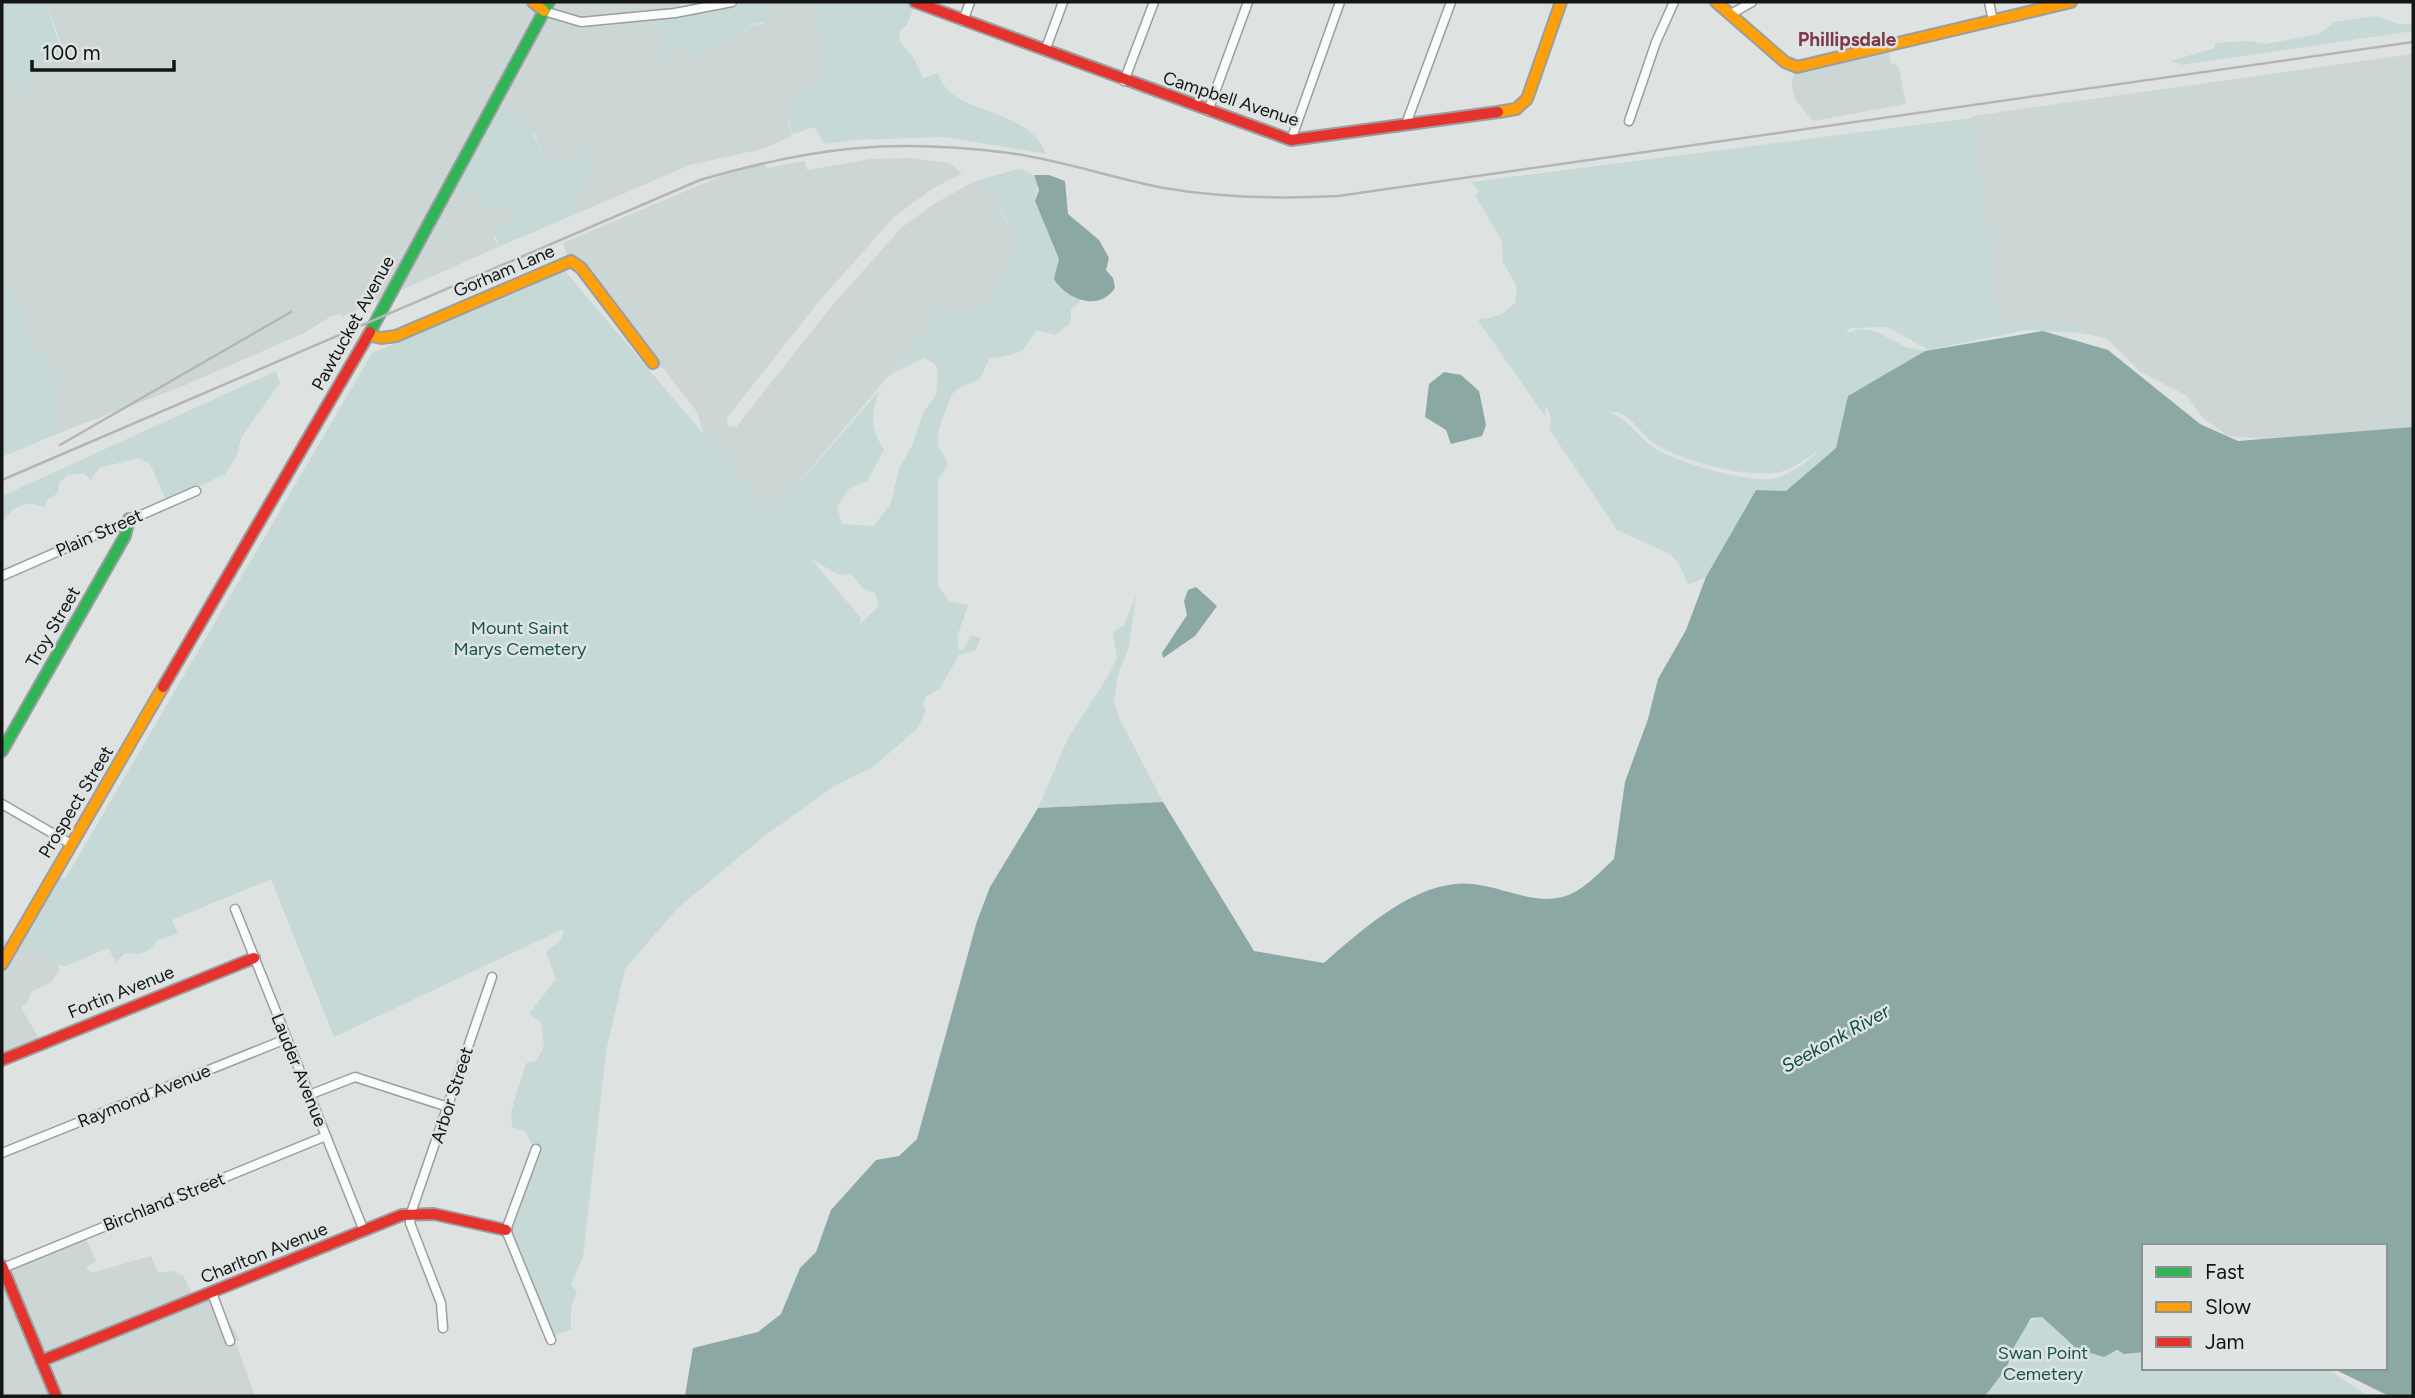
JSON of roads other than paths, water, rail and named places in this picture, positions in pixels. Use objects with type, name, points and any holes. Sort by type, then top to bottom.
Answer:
[{"type":"street","points":[[533,2],[580,22],[675,13],[732,2]]},
{"type":"street","points":[[675,13],[680,2]]},
{"type":"street","name":"Campbell Avenue","points":[[915,2],[1124,81],[1291,140],[1349,135],[1406,124],[1502,112],[1523,105],[1562,2]]},
{"type":"street","points":[[963,21],[970,2]]},
{"type":"street","points":[[1045,51],[1063,2]]},
{"type":"street","points":[[1124,81],[1154,2]]},
{"type":"street","points":[[1208,111],[1248,2]]},
{"type":"street","points":[[1291,140],[1340,2]]},
{"type":"street","points":[[1406,124],[1451,2]]},
{"type":"street","points":[[1629,121],[1656,42],[1674,2]]},
{"type":"street","points":[[1716,2],[1785,62],[1797,67],[2071,2]]},
{"type":"street","points":[[1731,14],[1752,2]]},
{"type":"street","points":[[1989,2],[1993,21]]},
{"type":"street","name":"Pawtucket Avenue","points":[[182,658],[368,335],[546,6]]},
{"type":"street","name":"Gorham Lane","points":[[368,335],[381,338],[396,336],[571,261],[581,268],[653,363]]},
{"type":"street","name":"Plain Street","points":[[2,576],[196,491]]},
{"type":"street","name":"Troy Street","points":[[2,751],[125,536],[129,519]]},
{"type":"street","name":"Prospect Street","points":[[2,964],[182,658]]},
{"type":"street","points":[[2,803],[71,844]]},
{"type":"street","name":"Lauder Avenue","points":[[234,909],[364,1231]]},
{"type":"street","name":"Fortin Avenue","points":[[2,1060],[254,958]]},
{"type":"street","name":"Arbor Street","points":[[411,1213],[492,977]]},
{"type":"street","name":"Raymond Avenue","points":[[2,1153],[286,1039]]},
{"type":"street","points":[[309,1095],[355,1077],[448,1107]]},
{"type":"street","name":"Birchland Street","points":[[2,1267],[326,1136]]},
{"type":"street","points":[[536,1149],[506,1230],[551,1340]]},
{"type":"street","points":[[411,1213],[410,1223],[441,1303],[443,1328]]},
{"type":"street","name":"Charlton Avenue","points":[[41,1361],[411,1213],[434,1214],[506,1230]]},
{"type":"street","points":[[2,1267],[56,1396]]},
{"type":"street","points":[[212,1293],[230,1341]]},
{"type":"water","points":[[1034,175],[1049,175],[1065,181],[1068,214],[1099,240],[1109,258],[1106,270],[1113,278],[1115,288],[1101,300],[1075,297],[1067,293],[1054,279],[1059,259],[1035,201],[1039,190]]},
{"type":"water","name":"Seekonk River","points":[[2043,331],[2108,350],[2200,424],[2238,441],[2413,427],[2413,1396],[2389,1396],[2336,1370],[2387,1370],[2387,1244],[2142,1244],[2142,1352],[2124,1354],[2117,1350],[2104,1357],[2077,1349],[2042,1317],[2031,1318],[2014,1347],[2006,1369],[1985,1396],[685,1396],[693,1348],[758,1332],[781,1314],[800,1268],[816,1252],[831,1210],[876,1160],[899,1156],[917,1139],[977,921],[990,887],[1038,808],[1163,802],[1254,951],[1324,963],[1385,913],[1438,887],[1469,884],[1549,899],[1569,895],[1590,881],[1614,859],[1625,782],[1648,719],[1658,679],[1686,630],[1706,577],[1756,490],[1786,491],[1836,448],[1848,396],[1925,351]]},
{"type":"water","points":[[1444,372],[1461,375],[1479,391],[1486,425],[1482,436],[1451,444],[1446,430],[1425,417],[1429,384]]},
{"type":"water","points":[[1196,587],[1217,606],[1195,636],[1163,658],[1162,653],[1187,615],[1184,601],[1188,590]]},
{"type":"railway","points":[[2,480],[700,180],[817,153],[889,146],[967,148],[1028,156],[1145,184],[1208,194],[1251,197],[1338,196],[2413,42]]},
{"type":"railway","points":[[60,445],[291,312]]},
{"type":"district","name":"Phillipsdale","points":[[1847,39]]},
{"type":"park label","name":"Mount Saint Marys Cemetery","points":[[520,638]]},
{"type":"park label","name":"Swan Point Cemetery","points":[[2043,1363]]}]
